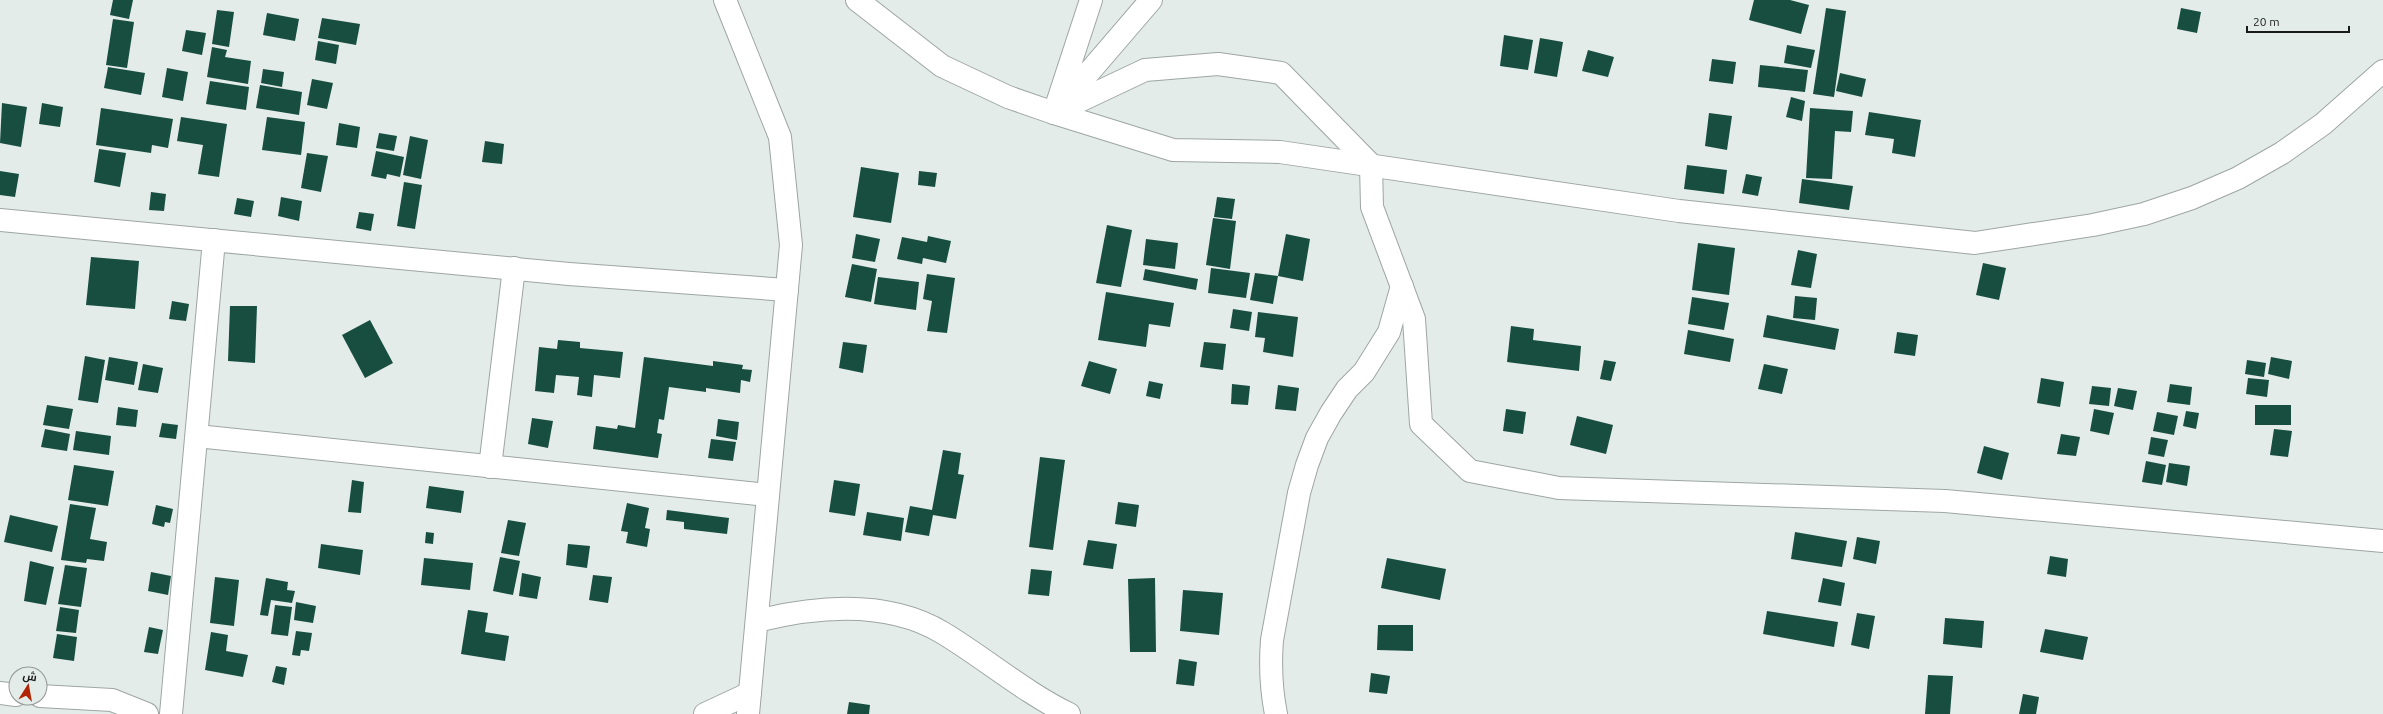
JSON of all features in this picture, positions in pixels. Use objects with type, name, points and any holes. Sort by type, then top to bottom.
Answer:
[{"type":"street","points":[[725,0],[780,137],[791,245],[748,714]]},
{"type":"street","points":[[857,0],[942,66],[1008,97],[1173,150],[1280,152],[1678,211],[1975,243],[2093,225],[2144,214],[2192,198],[2238,178],[2282,153],[2323,124],[2383,71]]},
{"type":"street","points":[[1054,113],[1091,0]]},
{"type":"street","points":[[1054,113],[1151,0]]},
{"type":"street","points":[[1054,113],[1145,70],[1218,64],[1281,73],[1371,165],[1372,206],[1414,319],[1421,424],[1470,471],[1559,488],[1945,501],[2383,541]]},
{"type":"street","points":[[0,220],[514,268],[787,290]]},
{"type":"street","points":[[171,714],[214,240]]},
{"type":"street","points":[[490,466],[514,268]]},
{"type":"street","points":[[1276,714],[1270,671],[1272,640],[1299,493],[1307,465],[1317,438],[1331,413],[1364,372],[1389,332],[1402,286]]},
{"type":"street","points":[[197,436],[768,495]]},
{"type":"street","points":[[757,621],[812,610],[869,610],[897,614],[918,621],[943,633],[1041,700],[1069,714]]},
{"type":"street","points":[[705,714],[750,693]]},
{"type":"street","points":[[48,696],[112,700],[129,705],[147,714]]},
{"type":"building","points":[[113,0],[133,0],[129,19],[110,15]]},
{"type":"building","points":[[1754,0],[1790,0],[1809,5],[1801,34],[1749,20]]},
{"type":"building","points":[[1826,8],[1846,11],[1834,97],[1813,94]]},
{"type":"building","points":[[2181,8],[2201,12],[2197,33],[2177,29]]},
{"type":"building","points":[[217,10],[234,12],[229,47],[212,44]]},
{"type":"building","points":[[267,13],[299,19],[295,41],[263,35]]},
{"type":"building","points":[[322,18],[360,24],[356,45],[318,38]]},
{"type":"building","points":[[113,19],[134,22],[127,68],[106,65]]},
{"type":"building","points":[[186,30],[206,33],[202,55],[182,51]]},
{"type":"building","points":[[1504,35],[1533,40],[1528,70],[1500,66]]},
{"type":"building","points":[[1540,38],[1563,42],[1557,77],[1534,73]]},
{"type":"building","points":[[318,41],[339,45],[336,64],[315,60]]},
{"type":"building","points":[[1787,45],[1815,50],[1811,68],[1784,63]]},
{"type":"building","points":[[212,47],[227,50],[225,57],[251,61],[248,84],[207,77]]},
{"type":"building","points":[[1588,50],[1614,57],[1608,77],[1582,71]]},
{"type":"building","points":[[1712,59],[1736,62],[1733,84],[1709,81]]},
{"type":"building","points":[[1760,65],[1808,70],[1805,92],[1758,87]]},
{"type":"building","points":[[108,67],[145,73],[141,95],[104,88]]},
{"type":"building","points":[[167,68],[188,72],[183,101],[162,97]]},
{"type":"building","points":[[263,69],[284,72],[282,87],[261,83]]},
{"type":"building","points":[[1840,73],[1866,79],[1862,97],[1836,91]]},
{"type":"building","points":[[312,79],[333,83],[327,109],[307,105]]},
{"type":"building","points":[[210,81],[249,87],[246,110],[206,104]]},
{"type":"building","points":[[260,85],[302,92],[299,115],[256,108]]},
{"type":"building","points":[[1791,97],[1805,101],[1802,121],[1786,117]]},
{"type":"building","points":[[2,103],[27,107],[21,147],[0,143]]},
{"type":"building","points":[[42,103],[63,107],[60,127],[39,124]]},
{"type":"building","points":[[101,108],[173,119],[168,148],[152,145],[151,153],[96,145]]},
{"type":"building","points":[[1810,108],[1853,111],[1851,132],[1835,131],[1832,179],[1806,178]]},
{"type":"building","points":[[1869,112],[1921,120],[1915,157],[1892,153],[1894,139],[1865,135]]},
{"type":"building","points":[[1709,113],[1732,116],[1727,150],[1705,146]]},
{"type":"building","points":[[181,117],[227,124],[219,177],[198,174],[203,145],[177,141]]},
{"type":"building","points":[[267,117],[305,122],[301,155],[262,150]]},
{"type":"building","points":[[339,123],[360,127],[357,148],[336,145]]},
{"type":"building","points":[[379,133],[397,136],[394,151],[376,148]]},
{"type":"building","points":[[410,136],[428,140],[421,179],[403,175]]},
{"type":"building","points":[[485,141],[504,144],[502,164],[482,162]]},
{"type":"building","points":[[99,149],[126,153],[120,187],[94,182]]},
{"type":"building","points":[[376,151],[404,157],[400,177],[387,174],[386,179],[371,176]]},
{"type":"building","points":[[307,153],[328,156],[321,192],[301,188]]},
{"type":"building","points":[[1687,165],[1727,170],[1724,194],[1684,189]]},
{"type":"building","points":[[861,167],[899,173],[891,223],[853,217]]},
{"type":"building","points":[[0,171],[19,174],[15,197],[0,195]]},
{"type":"building","points":[[919,171],[937,173],[935,187],[918,185]]},
{"type":"building","points":[[1746,174],[1762,177],[1758,196],[1742,193]]},
{"type":"building","points":[[1802,179],[1853,186],[1849,210],[1799,203]]},
{"type":"building","points":[[404,182],[422,185],[415,229],[397,226]]},
{"type":"building","points":[[151,192],[166,194],[164,211],[149,210]]},
{"type":"building","points":[[281,197],[302,201],[299,221],[278,216]]},
{"type":"building","points":[[1217,197],[1235,199],[1232,219],[1214,217]]},
{"type":"building","points":[[237,198],[254,201],[251,217],[234,214]]},
{"type":"building","points":[[359,212],[374,214],[371,231],[356,228]]},
{"type":"building","points":[[1213,218],[1236,221],[1230,269],[1206,265]]},
{"type":"building","points":[[1107,225],[1132,230],[1121,287],[1096,283]]},
{"type":"building","points":[[856,234],[880,239],[875,262],[852,258]]},
{"type":"building","points":[[1286,234],[1310,239],[1303,281],[1278,276]]},
{"type":"building","points":[[928,236],[951,241],[946,263],[923,258],[922,264],[897,259],[902,237],[927,242]]},
{"type":"building","points":[[1146,239],[1178,243],[1175,269],[1143,265]]},
{"type":"building","points":[[1698,243],[1735,248],[1729,295],[1692,290]]},
{"type":"building","points":[[1798,250],[1817,254],[1811,288],[1791,285]]},
{"type":"building","points":[[91,257],[139,261],[135,309],[86,305]]},
{"type":"building","points":[[1983,263],[2006,268],[1999,300],[1976,295]]},
{"type":"building","points":[[852,264],[877,269],[871,302],[845,297]]},
{"type":"building","points":[[1211,268],[1250,273],[1246,298],[1208,293]]},
{"type":"building","points":[[1145,269],[1198,279],[1196,290],[1143,280]]},
{"type":"building","points":[[1255,273],[1278,276],[1273,304],[1250,300]]},
{"type":"building","points":[[927,274],[955,278],[947,333],[927,331],[932,301],[923,299]]},
{"type":"building","points":[[878,277],[919,282],[916,310],[874,304]]},
{"type":"building","points":[[1106,292],[1174,303],[1170,327],[1149,324],[1146,347],[1098,340]]},
{"type":"building","points":[[1795,296],[1817,298],[1815,320],[1793,318]]},
{"type":"building","points":[[1692,297],[1729,303],[1724,330],[1688,324]]},
{"type":"building","points":[[172,301],[189,304],[186,321],[169,319]]},
{"type":"building","points":[[230,306],[257,306],[255,363],[228,361]]},
{"type":"building","points":[[1233,309],[1252,312],[1249,331],[1230,328]]},
{"type":"building","points":[[1258,312],[1298,317],[1293,357],[1263,352],[1265,338],[1255,337]]},
{"type":"building","points":[[1767,315],[1839,329],[1835,350],[1763,337]]},
{"type":"building","points":[[370,320],[393,363],[365,378],[342,335]]},
{"type":"building","points":[[1511,326],[1534,329],[1533,340],[1581,346],[1579,371],[1507,362]]},
{"type":"building","points":[[1688,330],[1734,339],[1730,362],[1684,354]]},
{"type":"building","points":[[1897,332],[1918,335],[1915,356],[1894,353]]},
{"type":"building","points":[[558,340],[580,342],[580,348],[623,352],[620,378],[594,375],[592,397],[577,395],[579,377],[556,375],[554,393],[535,391],[539,347],[557,349]]},
{"type":"building","points":[[843,342],[867,345],[863,373],[839,368]]},
{"type":"building","points":[[1204,342],[1226,344],[1223,370],[1200,367]]},
{"type":"building","points":[[85,356],[105,360],[98,403],[78,400]]},
{"type":"building","points":[[109,357],[138,362],[134,385],[105,380]]},
{"type":"building","points":[[644,357],[713,366],[713,361],[743,365],[742,369],[752,370],[750,382],[741,380],[740,393],[706,388],[706,392],[669,387],[664,420],[659,419],[657,433],[662,434],[658,458],[593,449],[596,426],[617,429],[618,425],[635,428]]},
{"type":"building","points":[[2271,357],[2292,361],[2289,379],[2268,374]]},
{"type":"building","points":[[1604,360],[1616,362],[1611,381],[1600,379]]},
{"type":"building","points":[[2247,360],[2266,363],[2264,377],[2245,374]]},
{"type":"building","points":[[1089,361],[1117,369],[1110,394],[1081,386]]},
{"type":"building","points":[[143,364],[163,368],[158,393],[138,390]]},
{"type":"building","points":[[1764,364],[1788,369],[1782,394],[1758,389]]},
{"type":"building","points":[[2041,378],[2064,382],[2060,407],[2037,403]]},
{"type":"building","points":[[2248,378],[2269,380],[2267,397],[2246,394]]},
{"type":"building","points":[[1149,381],[1163,384],[1160,399],[1146,396]]},
{"type":"building","points":[[1232,384],[1250,386],[1248,405],[1231,404]]},
{"type":"building","points":[[2170,384],[2192,387],[2190,405],[2167,402]]},
{"type":"building","points":[[1278,385],[1299,388],[1296,411],[1275,409]]},
{"type":"building","points":[[2092,386],[2111,388],[2109,406],[2089,404]]},
{"type":"building","points":[[2118,388],[2137,391],[2133,410],[2114,406]]},
{"type":"building","points":[[47,405],[73,409],[69,429],[43,425]]},
{"type":"building","points":[[2255,405],[2291,405],[2291,425],[2255,425]]},
{"type":"building","points":[[118,407],[138,410],[136,427],[116,425]]},
{"type":"building","points":[[1506,409],[1526,412],[1523,434],[1503,431]]},
{"type":"building","points":[[2094,409],[2114,413],[2109,435],[2090,431]]},
{"type":"building","points":[[2186,411],[2199,413],[2196,429],[2183,426]]},
{"type":"building","points":[[2157,412],[2178,416],[2174,435],[2153,431]]},
{"type":"building","points":[[1577,416],[1613,425],[1606,454],[1570,445]]},
{"type":"building","points":[[532,418],[553,421],[548,448],[528,444]]},
{"type":"building","points":[[718,419],[739,422],[737,440],[716,436]]},
{"type":"building","points":[[162,423],[178,425],[176,439],[159,437]]},
{"type":"building","points":[[45,429],[70,434],[67,451],[41,447]]},
{"type":"building","points":[[2274,429],[2292,431],[2288,457],[2270,455]]},
{"type":"building","points":[[76,431],[111,436],[109,455],[73,450]]},
{"type":"building","points":[[2061,434],[2080,437],[2076,456],[2057,454]]},
{"type":"building","points":[[2151,437],[2168,440],[2164,457],[2148,454]]},
{"type":"building","points":[[711,439],[736,442],[733,461],[708,458]]},
{"type":"building","points":[[1984,446],[2009,453],[2002,480],[1977,473]]},
{"type":"building","points":[[943,450],[961,453],[958,474],[964,475],[956,519],[933,515],[929,536],[905,532],[910,506],[932,510]]},
{"type":"building","points":[[1040,457],[1065,460],[1053,550],[1029,547]]},
{"type":"building","points":[[2146,461],[2166,465],[2162,485],[2142,482]]},
{"type":"building","points":[[2169,463],[2190,466],[2187,486],[2166,482]]},
{"type":"building","points":[[74,465],[114,471],[108,506],[68,500]]},
{"type":"building","points":[[352,480],[364,482],[361,513],[348,512]]},
{"type":"building","points":[[834,480],[860,484],[855,516],[829,512]]},
{"type":"building","points":[[429,486],[464,491],[461,513],[426,508]]},
{"type":"building","points":[[1118,502],[1139,505],[1136,527],[1115,524]]},
{"type":"building","points":[[627,503],[649,508],[645,528],[650,529],[647,547],[626,543],[628,532],[621,531]]},
{"type":"building","points":[[70,504],[96,508],[90,539],[107,542],[104,561],[87,559],[86,563],[61,560]]},
{"type":"building","points":[[156,505],[173,509],[170,523],[165,522],[164,527],[152,524]]},
{"type":"building","points":[[667,510],[729,518],[727,534],[684,529],[684,522],[666,520]]},
{"type":"building","points":[[867,512],[904,518],[901,541],[863,535]]},
{"type":"building","points":[[10,515],[58,526],[52,552],[4,542]]},
{"type":"building","points":[[508,520],[526,523],[519,556],[501,553]]},
{"type":"building","points":[[426,532],[434,533],[433,544],[425,543]]},
{"type":"building","points":[[1795,532],[1847,541],[1842,567],[1791,559]]},
{"type":"building","points":[[1857,537],[1880,541],[1876,564],[1853,559]]},
{"type":"building","points":[[1088,540],[1117,544],[1113,569],[1083,565]]},
{"type":"building","points":[[321,544],[363,550],[360,575],[318,568]]},
{"type":"building","points":[[568,544],[590,546],[587,568],[566,565]]},
{"type":"building","points":[[2050,556],[2068,559],[2066,577],[2047,574]]},
{"type":"building","points":[[500,557],[520,561],[513,595],[493,591]]},
{"type":"building","points":[[424,558],[473,563],[470,590],[421,585]]},
{"type":"building","points":[[1387,558],[1446,569],[1440,600],[1381,588]]},
{"type":"building","points":[[30,561],[54,567],[46,605],[24,601]]},
{"type":"building","points":[[65,565],[87,568],[81,607],[58,604]]},
{"type":"building","points":[[1031,569],[1052,571],[1049,596],[1028,594]]},
{"type":"building","points":[[151,572],[171,576],[168,595],[148,591]]},
{"type":"building","points":[[522,573],[541,577],[537,599],[519,596]]},
{"type":"building","points":[[593,575],[612,577],[608,603],[589,600]]},
{"type":"building","points":[[215,577],[239,580],[234,626],[210,623]]},
{"type":"building","points":[[266,578],[288,582],[287,590],[295,591],[292,603],[271,600],[268,616],[260,615]]},
{"type":"building","points":[[1155,578],[1156,652],[1130,652],[1128,579]]},
{"type":"building","points":[[1823,578],[1845,583],[1841,606],[1818,602]]},
{"type":"building","points":[[1183,590],[1223,593],[1219,635],[1180,631]]},
{"type":"building","points":[[296,602],[316,606],[313,623],[294,620]]},
{"type":"building","points":[[275,605],[292,607],[288,636],[271,634]]},
{"type":"building","points":[[60,607],[79,610],[76,633],[56,631]]},
{"type":"building","points":[[468,610],[488,613],[485,632],[509,636],[505,661],[461,654]]},
{"type":"building","points":[[1767,611],[1838,622],[1834,647],[1763,634]]},
{"type":"building","points":[[1857,613],[1875,616],[1869,649],[1851,645]]},
{"type":"building","points":[[1945,618],[1984,621],[1982,648],[1943,644]]},
{"type":"building","points":[[1378,625],[1413,625],[1413,651],[1377,650]]},
{"type":"building","points":[[149,627],[163,630],[158,654],[144,652]]},
{"type":"building","points":[[2045,629],[2088,637],[2083,660],[2040,652]]},
{"type":"building","points":[[296,631],[312,633],[309,651],[301,650],[300,656],[292,655]]},
{"type":"building","points":[[211,632],[228,635],[226,651],[248,655],[243,677],[205,670]]},
{"type":"building","points":[[57,634],[77,637],[74,661],[53,658]]},
{"type":"building","points":[[1179,659],[1197,662],[1194,686],[1176,684]]},
{"type":"building","points":[[276,666],[287,668],[284,685],[272,682]]},
{"type":"building","points":[[1371,673],[1390,676],[1387,694],[1369,692]]},
{"type":"building","points":[[1928,675],[1953,676],[1950,714],[1925,714]]},
{"type":"building","points":[[2023,694],[2039,697],[2036,714],[2019,714]]},
{"type":"building","points":[[849,702],[870,705],[869,714],[847,714]]}]
